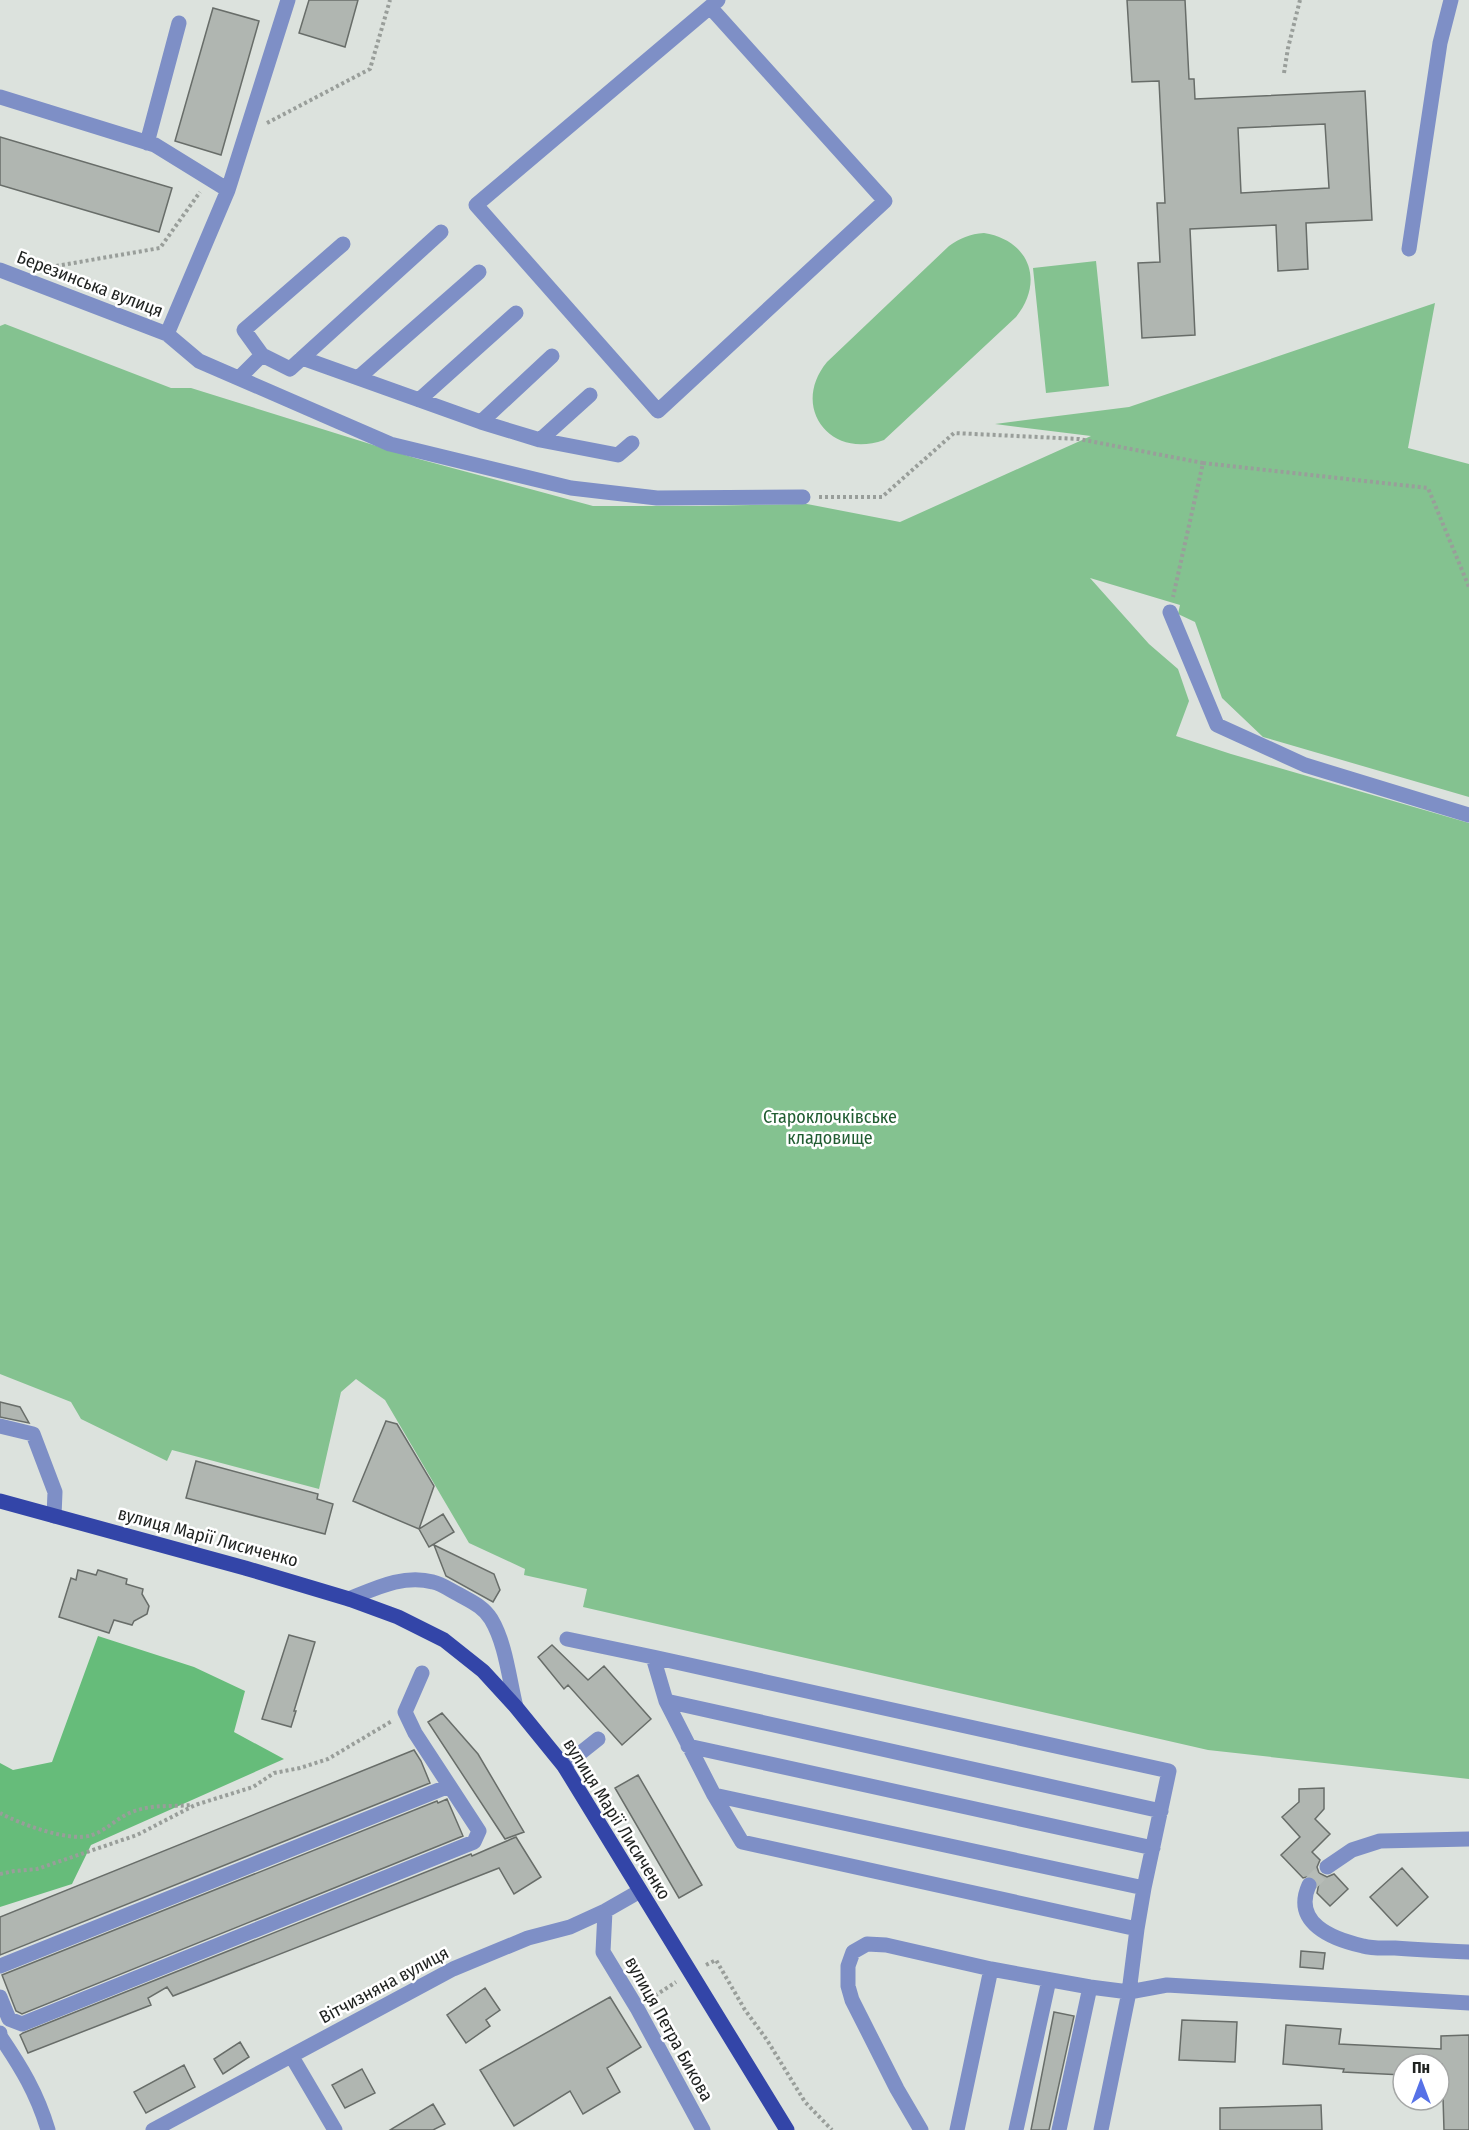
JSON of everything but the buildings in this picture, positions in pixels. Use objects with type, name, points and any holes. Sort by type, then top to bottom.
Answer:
[{"type":"main road","name":"вулиця Марії Лисиченко","points":[[0,1502],[289,1580],[349,1599],[398,1617],[444,1640],[483,1671],[564,1766],[787,2130]]},
{"type":"street","points":[[166,334],[228,190],[288,0]]},
{"type":"street","points":[[1409,249],[1440,43],[1451,0]]},
{"type":"street","points":[[714,3],[885,201],[658,411],[476,205],[714,3]]},
{"type":"street","points":[[147,143],[179,23]]},
{"type":"street","points":[[0,97],[155,145],[228,190]]},
{"type":"street","points":[[343,244],[244,330],[262,355],[290,369],[441,232]]},
{"type":"street","name":"Березинська вулиця","points":[[0,270],[166,334],[199,361],[390,444],[571,488],[657,498],[803,497]]},
{"type":"street","points":[[358,378],[479,272]]},
{"type":"street","points":[[419,400],[516,313]]},
{"type":"street","points":[[239,378],[262,355]]},
{"type":"street","points":[[481,422],[552,356]]},
{"type":"street","points":[[302,358],[481,422],[540,440],[618,455],[632,443]]},
{"type":"street","points":[[540,440],[590,395]]},
{"type":"street","points":[[1170,612],[1217,725],[1305,765],[1469,815]]},
{"type":"street","points":[[0,1426],[33,1434],[55,1492],[54,1516]]},
{"type":"street","points":[[349,1599],[393,1582],[420,1580],[435,1582],[479,1605],[490,1617],[498,1635],[516,1707]]},
{"type":"street","points":[[567,1639],[1169,1771],[1144,1888],[1129,1992],[1101,2130]]},
{"type":"street","points":[[653,1657],[666,1701],[688,1746],[742,1842],[1137,1929]]},
{"type":"street","points":[[0,1997],[9,2019],[22,2024],[474,1842],[479,1831],[415,1733],[405,1712],[422,1673]]},
{"type":"street","points":[[666,1701],[1161,1811]]},
{"type":"street","points":[[564,1766],[598,1739]]},
{"type":"street","points":[[688,1746],[1153,1848]]},
{"type":"street","points":[[0,1966],[449,1786]]},
{"type":"street","points":[[714,1794],[1144,1888]]},
{"type":"street","points":[[1327,1867],[1352,1850],[1380,1841],[1469,1839]]},
{"type":"street","points":[[1309,1885],[1304,1895],[1305,1911],[1315,1926],[1336,1937],[1365,1947],[1469,1952]]},
{"type":"street","name":"Вітчизняна вулиця","points":[[153,2130],[453,1969],[528,1938],[570,1927],[606,1911],[640,1891]]},
{"type":"street","name":"вулиця Петра Бикова","points":[[606,1911],[603,1952],[637,2008],[703,2130]]},
{"type":"street","points":[[921,2130],[897,2089],[852,2000],[848,1986],[848,1966],[853,1952],[867,1944],[886,1945],[1049,1980],[1129,1992],[1167,1984],[1469,2003]]},
{"type":"street","points":[[957,2130],[991,1969]]},
{"type":"street","points":[[1016,2130],[1049,1980]]},
{"type":"street","points":[[1059,2130],[1090,1987]]},
{"type":"street","points":[[0,2033],[28,2078],[42,2108],[48,2130]]},
{"type":"street","points":[[292,2057],[335,2130]]},
{"type":"path","points":[[245,137],[259,127],[370,69],[390,0]]},
{"type":"path","points":[[1284,73],[1300,0]]},
{"type":"path","points":[[56,266],[160,248],[209,179]]},
{"type":"path","points":[[803,497],[882,496],[954,432],[1079,439],[1203,463],[1428,488],[1469,586]]},
{"type":"path","points":[[1170,612],[1203,463]]},
{"type":"path","points":[[0,1874],[14,1870],[37,1869],[137,1835],[195,1805],[253,1787],[274,1773],[328,1759],[405,1712]]},
{"type":"path","points":[[0,1813],[55,1835],[90,1836],[131,1812],[157,1805],[195,1805]]},
{"type":"green space","points":[[984,233],[1012,244],[1022,253],[1028,264],[1030,290],[1016,317],[884,440],[865,444],[847,443],[832,436],[821,425],[815,412],[813,396],[817,379],[827,362],[949,246],[965,237]]},
{"type":"green space","points":[[1096,261],[1109,386],[1046,393],[1033,268]]},
{"type":"green space","name":"Староклочківське кладовище","points":[[1435,303],[1408,448],[1469,464],[1469,797],[1263,737],[1222,698],[1195,622],[1178,614],[1180,605],[1090,578],[1149,644],[1178,669],[1189,701],[1176,736],[1469,823],[1469,1779],[1208,1750],[583,1607],[587,1589],[524,1575],[525,1569],[469,1543],[385,1400],[356,1379],[341,1392],[319,1489],[172,1450],[167,1461],[81,1419],[71,1402],[0,1374],[0,326],[5,324],[171,388],[191,388],[415,458],[593,506],[807,504],[900,522],[1091,436],[995,424],[1129,407]]},
{"type":"green space","points":[[98,1636],[194,1667],[245,1691],[234,1732],[284,1759],[91,1845],[72,1884],[0,1907],[0,1763],[13,1770],[52,1762]]},
{"type":"tunnel","points":[[1309,1885],[1327,1867]]}]
